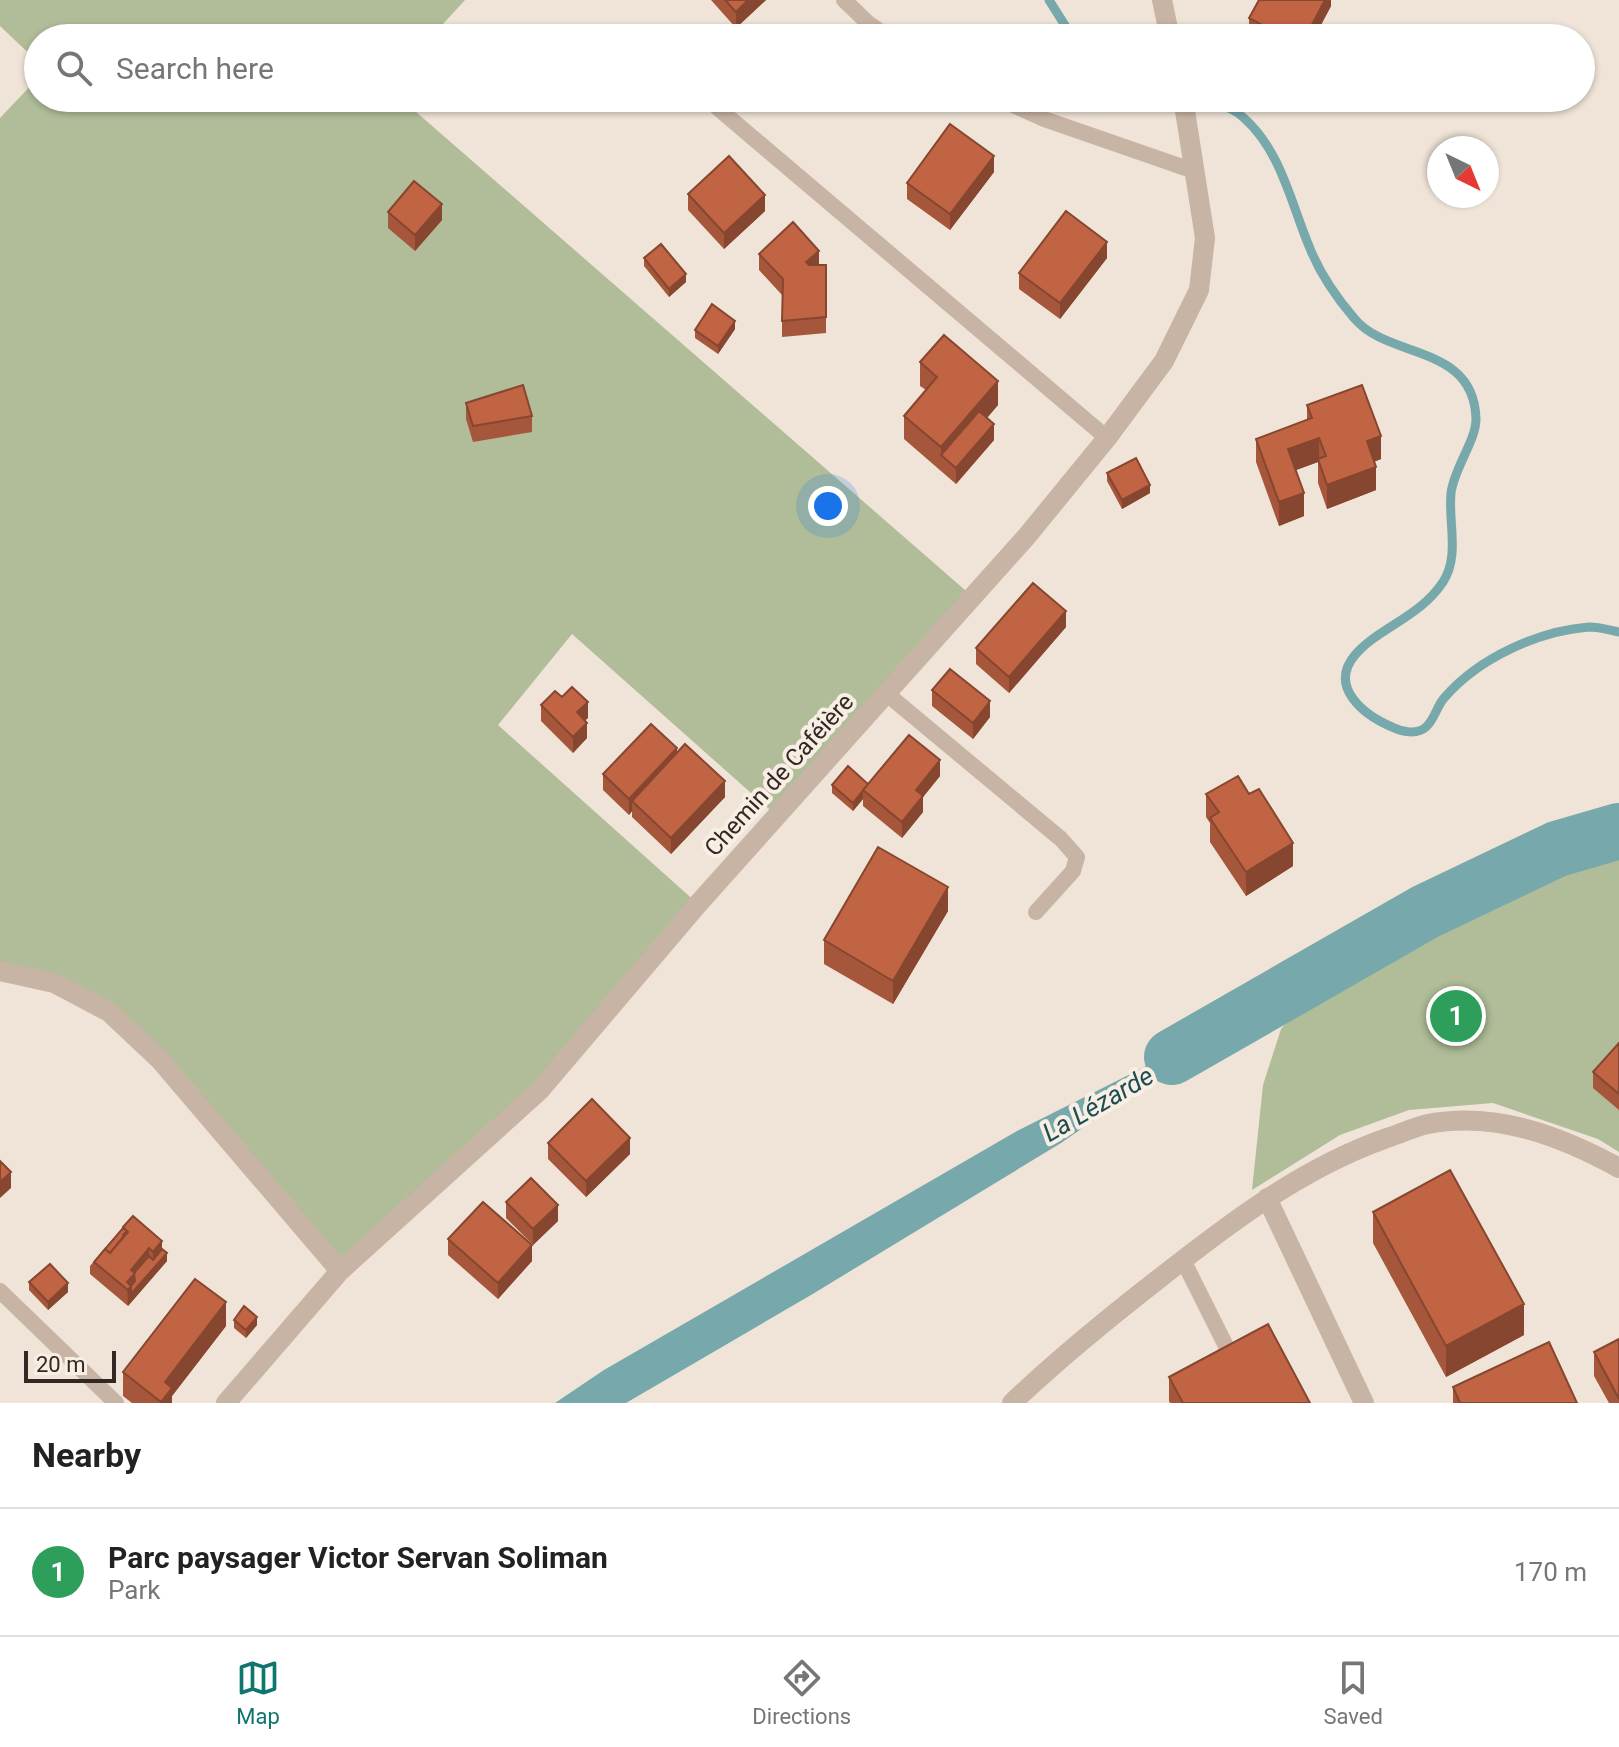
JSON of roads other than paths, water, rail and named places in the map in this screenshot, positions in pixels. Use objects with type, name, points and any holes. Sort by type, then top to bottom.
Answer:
[{"type":"street","points":[[1162,0],[1167,24]]},
{"type":"street","name":"Chemin de Caféière","points":[[226,1403],[340,1271],[540,1090],[698,904],[1027,536],[1107,438],[1164,361],[1199,290],[1205,238],[1185,112]]},
{"type":"street","points":[[0,971],[54,983],[109,1012],[160,1060],[340,1271]]},
{"type":"street","points":[[1012,1403],[1099,1326],[1267,1198],[1357,1149],[1427,1125],[1475,1121],[1515,1125],[1581,1148],[1619,1168]]},
{"type":"street","points":[[1267,1198],[1364,1403]]},
{"type":"lane","points":[[844,0],[869,24]]},
{"type":"lane","points":[[723,112],[1107,438]]},
{"type":"lane","points":[[1029,112],[1194,171]]},
{"type":"lane","points":[[887,694],[1061,839],[1077,857],[1073,871],[1036,912]]},
{"type":"lane","points":[[1183,1260],[1229,1352]]},
{"type":"lane","points":[[0,1291],[116,1403]]},
{"type":"water","points":[[1238,1020],[1061,1143],[626,1403],[555,1403],[604,1370],[1017,1131]]},
{"type":"waterway","points":[[1049,0],[1064,24]]},
{"type":"waterway","points":[[1235,112],[1257,131],[1267,146],[1284,178],[1313,256],[1347,310],[1369,331],[1445,365],[1461,377],[1472,395],[1475,427],[1451,493],[1452,550],[1448,572],[1434,594],[1423,604],[1355,655],[1345,678],[1353,698],[1381,722],[1396,729],[1418,731],[1429,724],[1442,700],[1459,683],[1511,649],[1570,630],[1593,627],[1619,632]]},
{"type":"waterway","name":"La Lézarde","points":[[1172,1057],[1425,912],[1557,849],[1619,831]]},
{"type":"place","name":"Parc paysager Victor Servan Soliman","points":[[1456,1016]]}]
